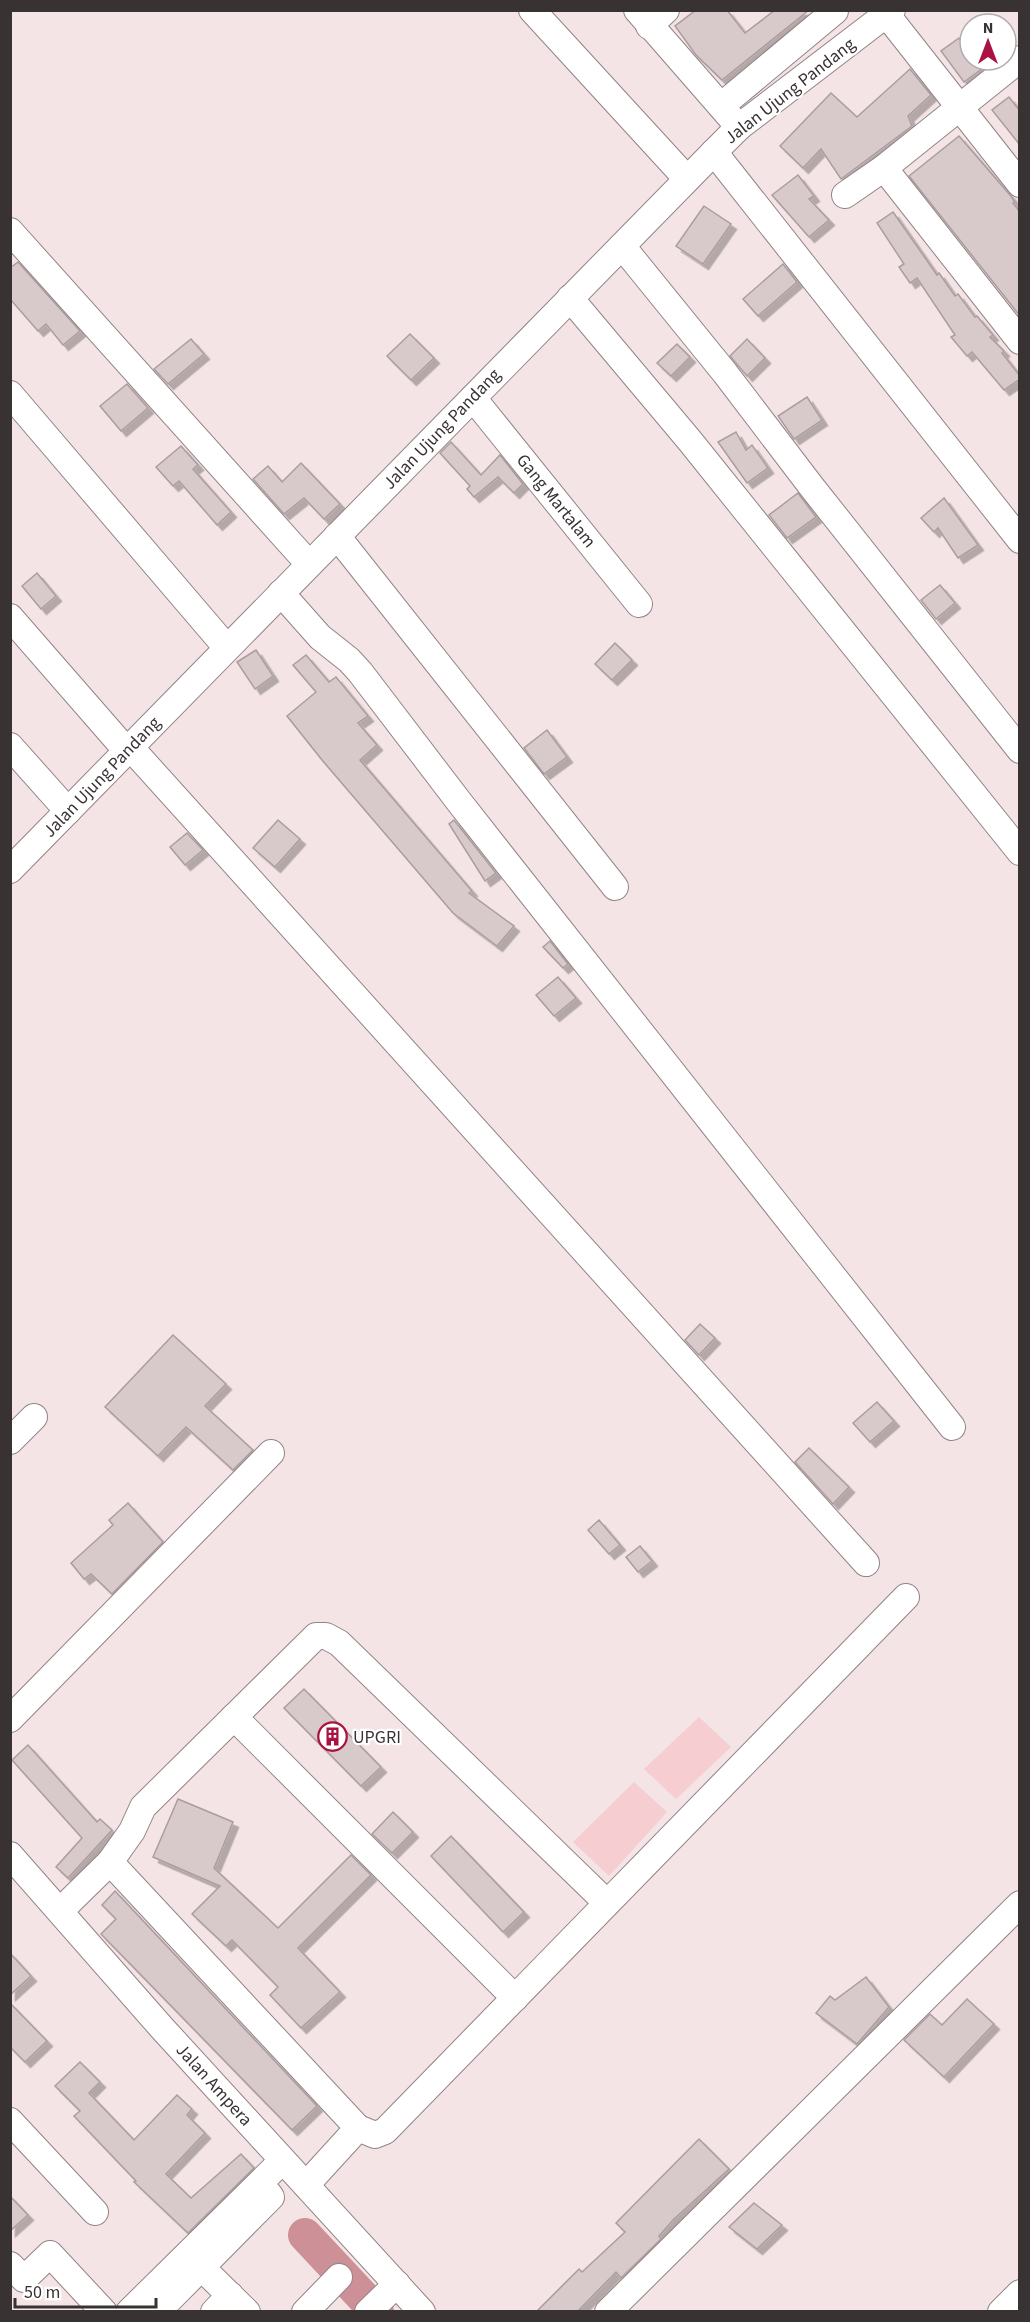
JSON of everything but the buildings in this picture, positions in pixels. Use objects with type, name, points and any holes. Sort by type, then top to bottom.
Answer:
[{"type":"street","points":[[532,10],[687,179]]},
{"type":"street","points":[[721,106],[835,11]]},
{"type":"street","points":[[890,13],[959,107],[1020,184]]},
{"type":"street","name":"Jalan Ujung Pandang","points":[[10,870],[714,152],[740,127],[890,13]]},
{"type":"street","points":[[651,16],[740,127]]},
{"type":"street","points":[[845,195],[884,168],[1020,59]]},
{"type":"street","points":[[714,152],[1020,540]]},
{"type":"street","points":[[884,168],[1020,341]]},
{"type":"street","points":[[10,231],[309,564]]},
{"type":"street","points":[[622,246],[725,373],[811,486],[1020,750]]},
{"type":"street","points":[[570,298],[690,441],[1020,852]]},
{"type":"street","points":[[10,394],[227,648]]},
{"type":"street","name":"Gang Martalam","points":[[473,398],[639,604]]},
{"type":"street","points":[[337,536],[615,887]]},
{"type":"street","points":[[281,593],[315,632],[360,672],[460,803],[952,1427]]},
{"type":"street","points":[[10,617],[866,1563]]},
{"type":"street","points":[[10,746],[68,811]]},
{"type":"street","points":[[10,1441],[34,1417]]},
{"type":"street","points":[[10,1719],[271,1454]]},
{"type":"street","points":[[110,1862],[358,2128],[375,2135],[385,2131],[906,1597]]},
{"type":"street","points":[[60,1911],[110,1862],[132,1831],[143,1807],[316,1636],[326,1636],[339,1643],[607,1903]]},
{"type":"street","points":[[234,1717],[515,1998]]},
{"type":"street","name":"Jalan Ampera","points":[[10,1855],[282,2161],[306,2185],[392,2289],[422,2312]]},
{"type":"street","points":[[608,2312],[1020,1904]]},
{"type":"street","points":[[10,2121],[95,2212]]},
{"type":"street","points":[[306,2185],[358,2128]]},
{"type":"street","points":[[129,2312],[282,2161]]},
{"type":"street","points":[[157,2312],[271,2197],[260,2183]]},
{"type":"street","points":[[10,2265],[24,2279],[50,2254],[104,2312]]},
{"type":"street","points":[[201,2267],[230,2306]]},
{"type":"street","points":[[305,2312],[339,2277]]},
{"type":"street","points":[[368,2311],[392,2289]]},
{"type":"street","points":[[1001,2312],[1020,2294]]},
{"type":"shaded area","points":[[699,1717],[731,1747],[676,1799],[644,1769]]},
{"type":"shaded area","points":[[634,1782],[667,1812],[609,1876],[573,1842]]},
{"type":"waterway","points":[[305,2235],[377,2312]]},
{"type":"place","name":"UPGRI","points":[[332,1737]]}]
